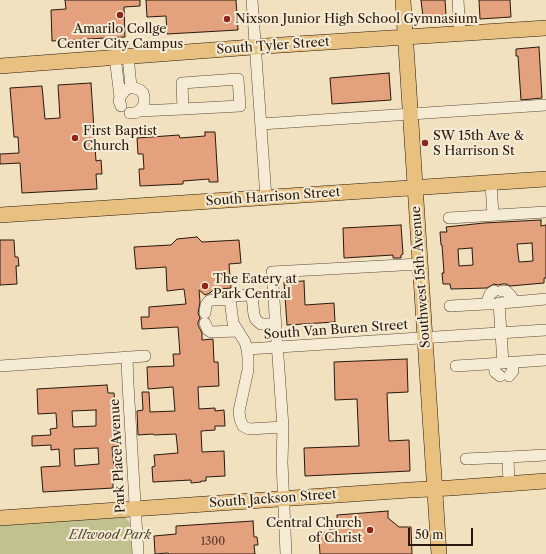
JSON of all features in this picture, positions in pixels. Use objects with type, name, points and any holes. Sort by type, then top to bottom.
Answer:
[{"type":"main road","name":"Southwest 15th Avenue","points":[[403,0],[439,554]]},
{"type":"main road","name":"South Tyler Street","points":[[0,66],[255,47],[546,28]]},
{"type":"main road","name":"South Harrison Street","points":[[0,215],[546,179]]},
{"type":"main road","name":"South Jackson Street","points":[[0,518],[546,481]]},
{"type":"street","points":[[252,0],[266,198]]},
{"type":"street","points":[[458,0],[460,34]]},
{"type":"street","points":[[122,57],[131,87]]},
{"type":"street","points":[[122,57],[127,107]]},
{"type":"street","points":[[127,107],[183,109],[240,106],[238,79],[182,83],[183,109]]},
{"type":"street","points":[[131,87],[140,90],[144,97],[144,105],[142,108],[127,107],[124,90],[131,87]]},
{"type":"street","points":[[240,99],[259,97]]},
{"type":"street","points":[[261,124],[546,105]]},
{"type":"street","points":[[491,183],[493,215]]},
{"type":"street","points":[[449,218],[546,212]]},
{"type":"street","points":[[286,554],[282,462],[283,426],[272,272],[420,264]]},
{"type":"street","points":[[486,304],[490,294],[498,291],[506,291],[514,302]]},
{"type":"street","points":[[237,331],[211,332],[208,330],[205,318],[206,305],[209,301],[230,299],[233,296],[249,294],[252,296],[256,320],[261,324],[276,324]]},
{"type":"street","points":[[230,299],[233,323],[245,342],[248,357],[248,370],[239,411],[240,419],[243,426],[250,429],[283,426]]},
{"type":"street","points":[[450,306],[546,299]]},
{"type":"street","points":[[499,303],[503,363],[495,372],[504,376],[513,371],[503,363]]},
{"type":"street","name":"South Van Buren Street","points":[[247,349],[546,330]]},
{"type":"street","points":[[0,366],[145,356]]},
{"type":"street","name":"Park Place Avenue","points":[[127,357],[138,554]]},
{"type":"street","points":[[456,366],[546,360]]},
{"type":"street","points":[[466,459],[546,454]]},
{"type":"street","points":[[508,457],[509,484]]},
{"type":"green space","name":"Ellwood Park","points":[[124,517],[129,521],[130,525],[132,554],[0,554],[0,524]]},
{"type":"building","points":[[65,0],[140,0],[140,6],[124,7],[125,37],[52,41],[51,10],[66,9]]},
{"type":"building","points":[[146,0],[236,0],[238,30],[167,34],[166,16],[147,17]]},
{"type":"building","points":[[421,0],[445,0],[446,15],[423,17]]},
{"type":"building","points":[[479,0],[510,0],[511,17],[480,19]]},
{"type":"building","points":[[539,47],[542,98],[521,100],[518,56],[516,56],[516,49]]},
{"type":"building","points":[[389,73],[391,100],[332,104],[330,78]]},
{"type":"building","name":"First Baptist Church","points":[[91,83],[96,161],[101,160],[102,174],[96,174],[97,189],[22,193],[20,163],[0,164],[0,154],[19,153],[18,137],[14,137],[10,88],[42,86],[45,119],[60,118],[58,85]]},
{"type":"building","points":[[205,132],[215,132],[218,182],[209,182],[209,179],[183,181],[183,184],[140,186],[139,169],[144,169],[143,154],[138,154],[137,138],[179,135],[180,138],[205,136]]},
{"type":"building","points":[[541,220],[541,226],[546,225],[546,278],[544,278],[544,283],[510,286],[506,284],[494,284],[487,288],[451,289],[450,284],[443,284],[442,273],[444,273],[440,232],[447,232],[446,227]],"holes":[[[532,243],[533,261],[519,262],[517,244]],[[472,248],[473,265],[459,266],[458,249]]]},
{"type":"building","points":[[401,225],[403,254],[401,255],[401,258],[393,258],[393,255],[344,258],[343,228]]},
{"type":"building","points":[[197,237],[202,242],[239,240],[241,263],[229,264],[231,288],[219,289],[217,291],[214,289],[205,295],[199,290],[200,302],[198,313],[200,318],[198,325],[202,333],[202,340],[213,339],[214,362],[218,362],[219,386],[198,387],[199,409],[215,408],[215,411],[224,410],[225,426],[215,426],[215,430],[201,431],[202,452],[224,451],[225,476],[206,477],[206,481],[191,483],[191,480],[153,482],[152,467],[155,466],[154,455],[178,453],[176,434],[138,435],[137,411],[143,410],[142,392],[149,392],[150,412],[175,411],[173,387],[148,389],[147,367],[174,366],[173,354],[180,354],[178,327],[142,329],[141,317],[149,317],[149,307],[186,304],[184,289],[167,291],[166,267],[136,269],[134,247],[171,245],[177,239]]},
{"type":"building","points":[[0,240],[14,240],[15,257],[18,257],[19,266],[16,266],[17,284],[0,285]]},
{"type":"building","points":[[304,281],[305,305],[334,303],[335,322],[287,325],[284,282]]},
{"type":"building","points":[[407,359],[408,392],[387,393],[389,441],[409,440],[410,471],[305,476],[304,448],[359,446],[357,399],[335,400],[334,362]]},
{"type":"building","points":[[107,385],[108,393],[114,393],[115,404],[112,404],[113,425],[118,425],[119,446],[112,447],[114,467],[117,467],[118,478],[113,478],[113,488],[43,492],[41,467],[60,466],[59,449],[51,450],[51,445],[32,446],[32,436],[51,435],[50,429],[57,428],[56,413],[38,414],[37,389]],"holes":[[[96,410],[96,426],[73,427],[72,411]],[[98,448],[99,464],[75,466],[74,449]]]},
{"type":"building","name":"Central Church of Christ","points":[[388,511],[388,518],[399,527],[411,527],[412,554],[320,554],[317,533],[328,532],[337,521],[337,515]]},
{"type":"building","points":[[253,521],[254,537],[257,537],[258,545],[254,545],[255,554],[155,554],[154,536],[176,534],[176,526]]},
{"type":"place","name":"Amarilo Collge Center City Campus","points":[[120,15]]},
{"type":"place","name":"Nixson Junior High School Gymnasium","points":[[227,19]]},
{"type":"place","name":"First Baptist Church","points":[[75,138]]},
{"type":"place","name":"SW 15th Ave & S Harrison St","points":[[425,143]]},
{"type":"place","name":"The Eatery at Park Central","points":[[205,286]]},
{"type":"place","name":"Central Church of Christ","points":[[370,530]]}]
